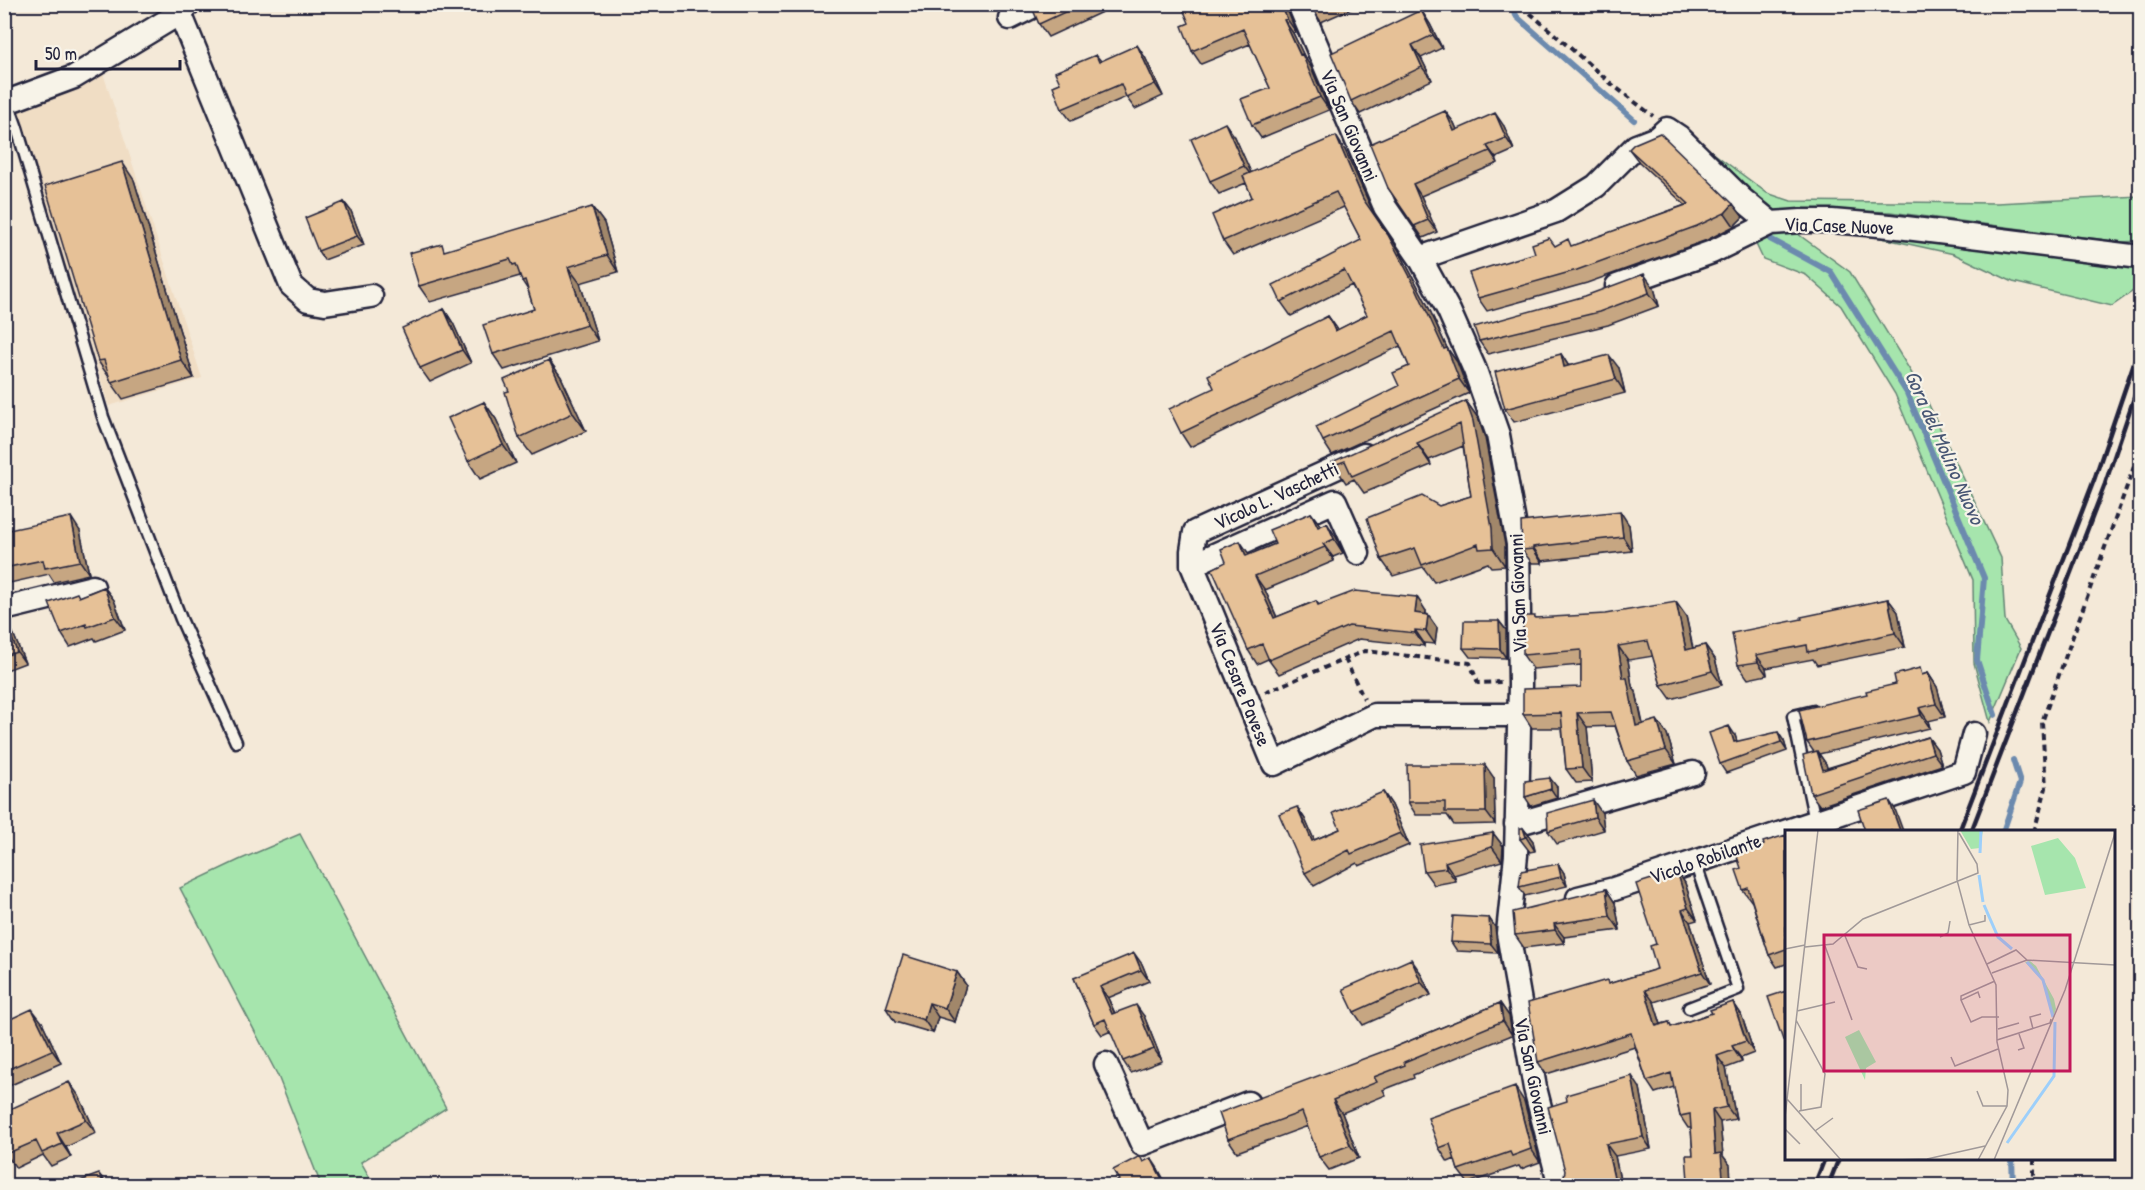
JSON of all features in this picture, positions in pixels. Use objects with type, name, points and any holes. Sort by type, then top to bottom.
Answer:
[{"type":"street","points":[[1010,18],[1038,4]]},
{"type":"street","name":"Via San Giovanni","points":[[1299,4],[1385,207],[1420,258],[1459,333],[1498,435],[1518,544],[1520,680],[1516,855],[1508,933],[1535,1088],[1560,1185]]},
{"type":"street","points":[[6,101],[74,77],[184,9],[291,285],[308,300],[325,303],[371,296]]},
{"type":"street","points":[[1420,258],[1556,211],[1596,186],[1636,146],[1657,138],[1667,129],[1771,223]]},
{"type":"street","name":"Via Case Nuove","points":[[1602,292],[1712,252],[1771,223],[1832,221],[1890,225],[2134,257]]},
{"type":"street","points":[[1459,333],[1481,327]]},
{"type":"street","points":[[1464,409],[1485,400]]},
{"type":"street","name":"Vicolo L. Vaschetti","points":[[1192,565],[1192,550],[1196,532],[1378,449]]},
{"type":"street","points":[[1192,565],[1335,501],[1358,553]]},
{"type":"street","name":"Via Cesare Pavese","points":[[1192,565],[1274,764],[1371,716],[1519,715]]},
{"type":"street","points":[[4,609],[93,587]]},
{"type":"street","name":"Vicolo Robilante","points":[[1789,830],[1964,772],[1974,734]]},
{"type":"street","points":[[1516,824],[1693,773]]},
{"type":"street","name":"Vicolo Robilante","points":[[1556,903],[1614,889],[1785,831]]},
{"type":"street","points":[[1510,914],[1533,908]]},
{"type":"street","points":[[1496,1007],[1518,998]]},
{"type":"street","points":[[1106,1064],[1142,1144],[1263,1097]]},
{"type":"lane","points":[[6,101],[17,128],[103,417],[181,619],[236,742]]},
{"type":"lane","points":[[1815,821],[1793,716],[1825,709]]},
{"type":"lane","points":[[1689,1008],[1738,988],[1695,862]]},
{"type":"path","points":[[1525,4],[1530,13],[1667,129]]},
{"type":"path","points":[[2034,830],[2046,788],[2042,722],[2140,450]]},
{"type":"path","points":[[1248,699],[1365,651],[1470,663],[1478,683],[1520,680]]},
{"type":"path","points":[[1345,659],[1371,716]]},
{"type":"path","points":[[2034,1160],[2034,1185]]},
{"type":"shaded area","points":[[102,70],[202,378],[109,406],[16,105]]},
{"type":"green space","points":[[1672,122],[1767,193],[1791,201],[1997,203],[2140,196],[2140,241],[2122,242],[1890,212],[1823,210],[1772,214]]},
{"type":"green space","points":[[1791,229],[1850,272],[1922,390],[2001,558],[2005,620],[2021,648],[1990,722],[1974,663],[1973,580],[1895,394],[1841,306],[1806,275],[1763,259],[1754,240]]},
{"type":"green space","points":[[1863,234],[2079,258],[2140,268],[2140,286],[2112,306],[2013,282],[1954,254]]},
{"type":"green space","points":[[300,834],[446,1108],[361,1162],[374,1185],[321,1185],[278,1076],[180,888]]},
{"type":"building","points":[[1032,4],[1082,4],[1039,24]]},
{"type":"building","points":[[1181,4],[1281,4],[1287,19],[1284,20],[1300,55],[1302,54],[1320,97],[1252,125],[1241,99],[1270,88],[1243,29],[1192,51],[1182,26],[1189,23]]},
{"type":"building","points":[[1421,10],[1433,35],[1412,45],[1422,67],[1351,101],[1331,53]]},
{"type":"building","points":[[1137,45],[1155,84],[1126,97],[1121,84],[1062,109],[1053,86],[1060,83],[1055,72],[1096,55],[1099,62]]},
{"type":"building","points":[[1445,111],[1454,131],[1495,113],[1506,138],[1487,146],[1490,151],[1413,184],[1428,220],[1414,226],[1388,188],[1370,144]]},
{"type":"building","points":[[1225,123],[1244,166],[1210,181],[1191,139]]},
{"type":"building","points":[[1660,133],[1733,204],[1725,213],[1697,226],[1577,270],[1478,298],[1469,273],[1535,253],[1532,244],[1549,238],[1555,246],[1568,239],[1571,246],[1689,204],[1629,149],[1634,144]]},
{"type":"building","points":[[1336,136],[1363,199],[1388,235],[1444,349],[1447,348],[1459,379],[1323,441],[1316,427],[1399,386],[1393,373],[1409,366],[1394,331],[1181,433],[1169,409],[1214,388],[1208,375],[1328,316],[1335,331],[1367,315],[1344,270],[1281,302],[1273,285],[1361,240],[1336,192],[1223,241],[1212,215],[1252,197],[1243,176]]},
{"type":"building","points":[[122,162],[181,360],[111,382],[104,360],[98,361],[45,186]]},
{"type":"building","points":[[344,202],[357,236],[318,251],[305,218]]},
{"type":"building","points":[[592,207],[607,255],[568,267],[587,325],[493,354],[483,325],[534,309],[525,280],[522,281],[516,264],[513,265],[510,259],[419,286],[409,253],[442,244],[444,251]]},
{"type":"building","points":[[1644,274],[1649,293],[1599,312],[1479,341],[1474,327],[1585,296]]},
{"type":"building","points":[[444,309],[462,350],[420,368],[402,328]]},
{"type":"building","points":[[1561,354],[1564,367],[1609,355],[1616,379],[1505,409],[1495,372]]},
{"type":"building","points":[[549,360],[573,413],[519,438],[505,392],[509,391],[504,380]]},
{"type":"building","points":[[1466,401],[1473,421],[1492,528],[1493,548],[1479,549],[1478,544],[1422,565],[1415,548],[1381,559],[1367,518],[1422,496],[1439,506],[1471,496],[1460,424],[1417,443],[1419,447],[1352,476],[1345,461],[1334,465],[1332,462]]},
{"type":"building","points":[[484,402],[503,445],[468,461],[448,418]]},
{"type":"building","points":[[1620,511],[1623,537],[1522,550],[1521,522]]},
{"type":"building","points":[[1311,513],[1318,527],[1327,523],[1334,539],[1323,544],[1325,547],[1255,576],[1274,618],[1316,601],[1318,605],[1355,591],[1417,597],[1415,613],[1428,615],[1426,631],[1415,630],[1415,633],[1349,626],[1269,660],[1262,644],[1248,650],[1212,569],[1226,562],[1221,549],[1240,541],[1246,556],[1275,544],[1269,530]]},
{"type":"building","points":[[71,517],[80,561],[45,568],[43,560],[4,568],[4,531]]},
{"type":"building","points":[[104,587],[115,617],[61,633],[49,603],[77,593],[79,597]]},
{"type":"building","points":[[1888,599],[1895,633],[1808,652],[1807,645],[1756,655],[1758,662],[1738,665],[1732,633]]},
{"type":"building","points":[[1676,602],[1686,650],[1705,645],[1712,671],[1661,685],[1648,641],[1618,646],[1623,678],[1627,678],[1636,726],[1657,720],[1666,750],[1627,761],[1611,712],[1577,713],[1582,768],[1566,769],[1561,713],[1523,714],[1523,689],[1581,687],[1581,650],[1523,655],[1523,616],[1535,616],[1535,618],[1605,614]]},
{"type":"building","points":[[1464,621],[1499,621],[1500,649],[1463,648]]},
{"type":"building","points":[[4,622],[17,652],[4,656]]},
{"type":"building","points":[[1920,668],[1922,675],[1928,673],[1936,704],[1919,708],[1921,715],[1807,742],[1799,710],[1867,694],[1866,691],[1896,684],[1894,675]]},
{"type":"building","points":[[1729,726],[1734,742],[1778,732],[1781,742],[1720,764],[1709,733]]},
{"type":"building","points":[[1928,737],[1933,753],[1811,794],[1803,755],[1817,751],[1823,770]]},
{"type":"building","points":[[1407,765],[1485,765],[1486,812],[1445,812],[1445,802],[1408,802]]},
{"type":"building","points":[[1550,778],[1551,789],[1525,797],[1525,781]]},
{"type":"building","points":[[1383,792],[1400,833],[1351,854],[1349,850],[1305,873],[1279,814],[1297,807],[1312,841],[1340,829],[1333,813]]},
{"type":"building","points":[[1593,800],[1595,817],[1548,831],[1547,813]]},
{"type":"building","points":[[1889,800],[1900,830],[1865,830],[1858,810]]},
{"type":"building","points":[[1520,828],[1523,828],[1526,837],[1520,839]]},
{"type":"building","points":[[1493,833],[1492,847],[1445,862],[1446,868],[1424,871],[1420,845]]},
{"type":"building","points":[[1785,835],[1785,949],[1769,955],[1748,888],[1743,890],[1736,870],[1741,868],[1736,854],[1764,845],[1763,842]]},
{"type":"building","points":[[1558,864],[1561,877],[1519,887],[1521,871]]},
{"type":"building","points":[[1677,871],[1688,908],[1682,910],[1702,972],[1645,990],[1656,1026],[1669,1022],[1671,1027],[1712,1013],[1710,1010],[1733,1002],[1746,1041],[1732,1046],[1734,1050],[1717,1056],[1727,1107],[1712,1110],[1715,1154],[1721,1153],[1723,1177],[1688,1180],[1686,1155],[1693,1155],[1690,1114],[1680,1116],[1671,1073],[1647,1081],[1631,1033],[1538,1062],[1528,1003],[1607,980],[1608,984],[1657,969],[1650,946],[1656,944],[1636,884]]},
{"type":"building","points":[[1606,889],[1610,916],[1554,924],[1555,930],[1515,935],[1513,912]]},
{"type":"building","points":[[1453,916],[1489,918],[1491,944],[1451,942]]},
{"type":"building","points":[[1134,953],[1141,970],[1100,987],[1112,1014],[1136,1005],[1154,1049],[1123,1061],[1105,1019],[1094,1024],[1074,978]]},
{"type":"building","points":[[903,955],[957,972],[945,1008],[929,1003],[924,1020],[886,1008]]},
{"type":"building","points":[[1411,959],[1421,982],[1354,1012],[1343,989]]},
{"type":"building","points":[[1785,991],[1785,1039],[1783,1040],[1768,997]]},
{"type":"building","points":[[1500,1003],[1503,1021],[1404,1062],[1405,1065],[1374,1077],[1377,1082],[1333,1100],[1350,1145],[1319,1157],[1302,1112],[1228,1139],[1219,1113],[1395,1047]]},
{"type":"building","points":[[32,1009],[52,1050],[4,1071],[4,1022]]},
{"type":"building","points":[[1632,1076],[1643,1137],[1606,1144],[1614,1178],[1584,1185],[1565,1185],[1563,1180],[1565,1171],[1548,1107],[1567,1101],[1566,1095]]},
{"type":"building","points":[[69,1082],[86,1120],[57,1133],[62,1144],[42,1153],[36,1141],[6,1154],[4,1150],[4,1112]]},
{"type":"building","points":[[1515,1087],[1531,1149],[1512,1156],[1510,1152],[1458,1170],[1450,1144],[1439,1148],[1428,1118]]},
{"type":"building","points":[[1140,1156],[1143,1162],[1151,1158],[1165,1185],[1115,1185],[1114,1183],[1119,1180],[1113,1170]]},
{"type":"building","points":[[99,1174],[104,1185],[69,1185]]},
{"type":"building","points":[[1275,1178],[1278,1185],[1252,1185]]},
{"type":"waterway","name":"Gora del Molino Nuovo","points":[[1510,4],[1517,17],[1634,120]]},
{"type":"waterway","name":"Gora del Molino Nuovo","points":[[1770,239],[1831,272],[1907,393],[1984,578],[1977,660],[1995,715]]},
{"type":"waterway","name":"Gora del Molino Nuovo","points":[[2004,830],[2020,782],[2013,760]]},
{"type":"waterway","name":"Gora del Molino Nuovo","points":[[2012,1160],[2013,1186]]},
{"type":"railway","points":[[1960,830],[2094,480],[2140,345]]},
{"type":"railway","points":[[1972,830],[2105,484],[2140,380]]},
{"type":"railway","points":[[1814,1186],[1824,1160]]},
{"type":"railway","points":[[1828,1186],[1838,1160]]}]
